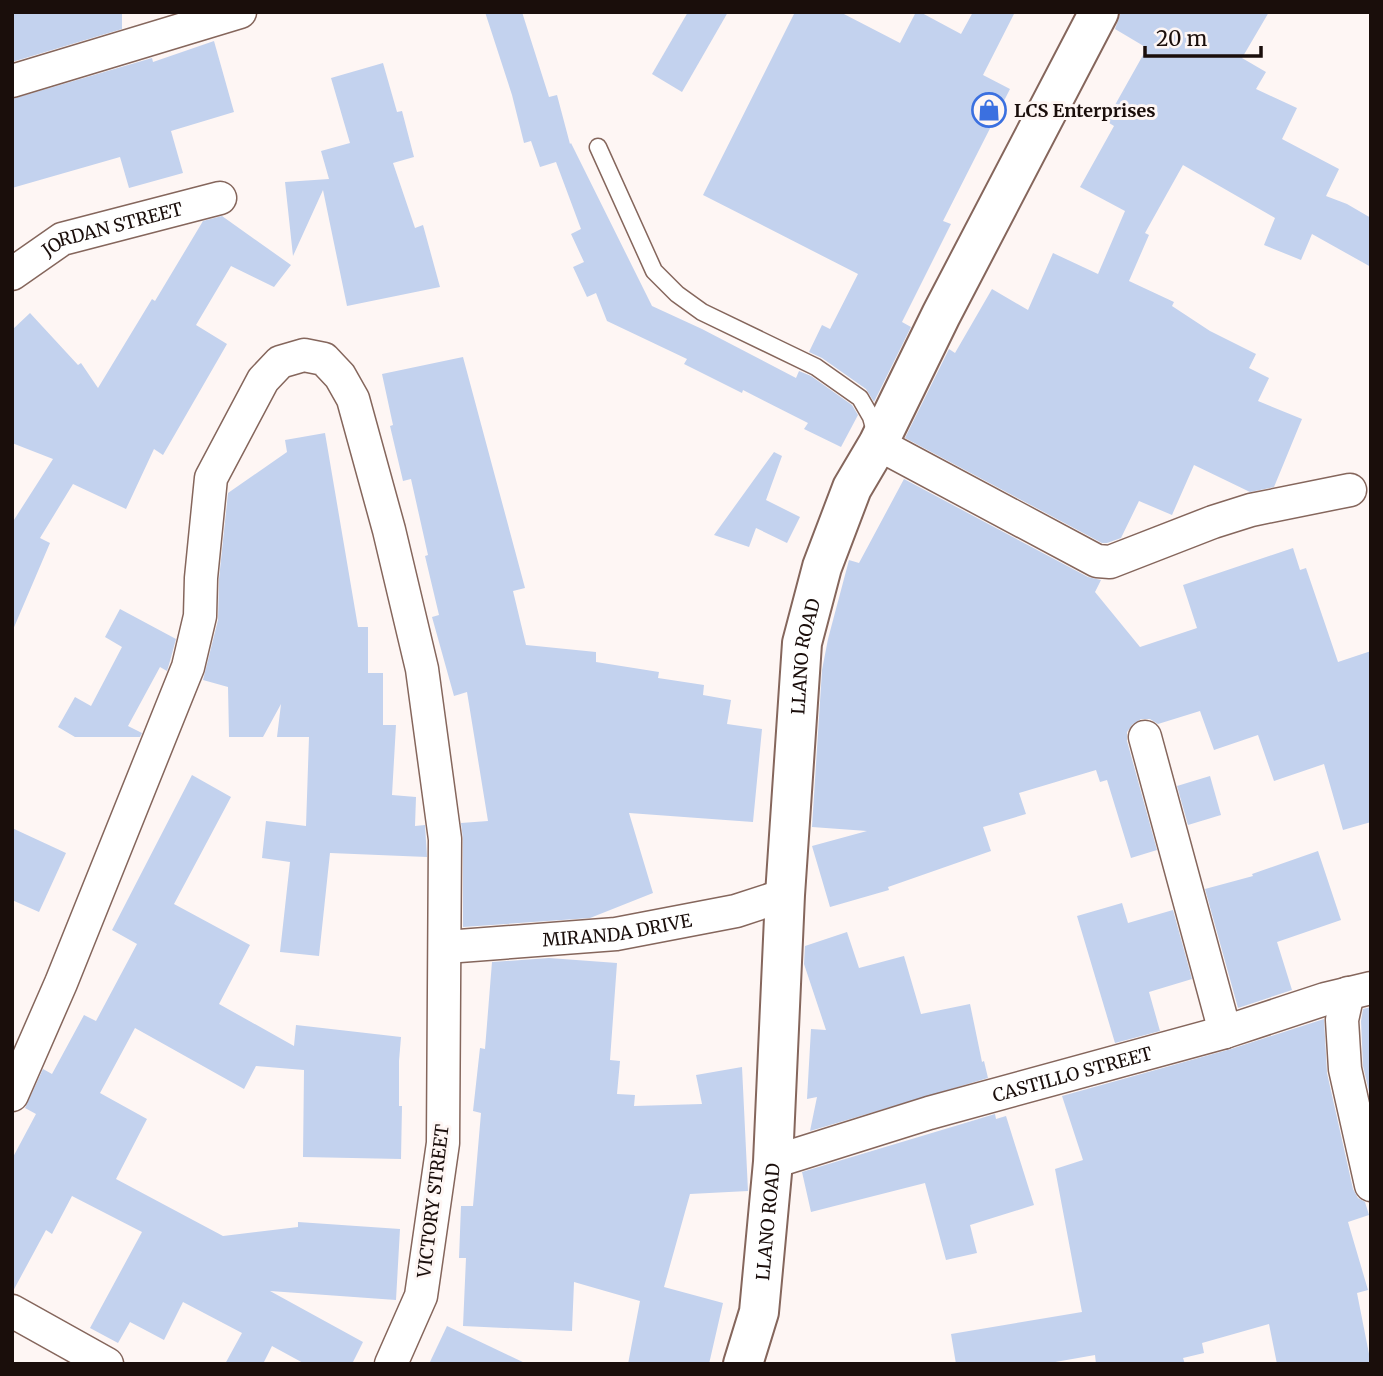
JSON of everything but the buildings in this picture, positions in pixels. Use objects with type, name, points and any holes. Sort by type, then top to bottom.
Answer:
[{"type":"main road","name":"LLANO ROAD","points":[[743,1364],[759,1312],[773,1161],[785,895],[802,643],[826,556],[852,488],[878,444],[941,315],[1099,12]]},
{"type":"street","points":[[12,81],[240,12]]},
{"type":"street","name":"JORDAN STREET","points":[[12,274],[62,239],[220,198]]},
{"type":"street","name":"VICTORY STREET","points":[[12,1095],[61,983],[188,667],[200,616],[211,478],[263,380],[280,362],[304,355],[324,359],[341,376],[353,399],[389,530],[422,669],[445,839],[443,1143],[421,1296],[391,1364]]},
{"type":"street","points":[[878,444],[1097,561],[1110,562],[1251,510],[1350,490]]},
{"type":"street","points":[[1145,737],[1225,1032]]},
{"type":"street","name":"MIRANDA DRIVE","points":[[446,947],[616,934],[736,911],[785,895]]},
{"type":"street","points":[[1359,990],[1342,1020],[1345,1069],[1371,1185]]},
{"type":"street","name":"CASTILLO STREET","points":[[773,1161],[929,1113],[1225,1032],[1359,990]]},
{"type":"street","points":[[12,1311],[107,1364]]},
{"type":"lane","points":[[598,146],[654,271],[677,294],[702,312],[816,367],[860,398],[871,417],[878,444]]},
{"type":"place","name":"LCS Enterprises","points":[[989,110]]}]
